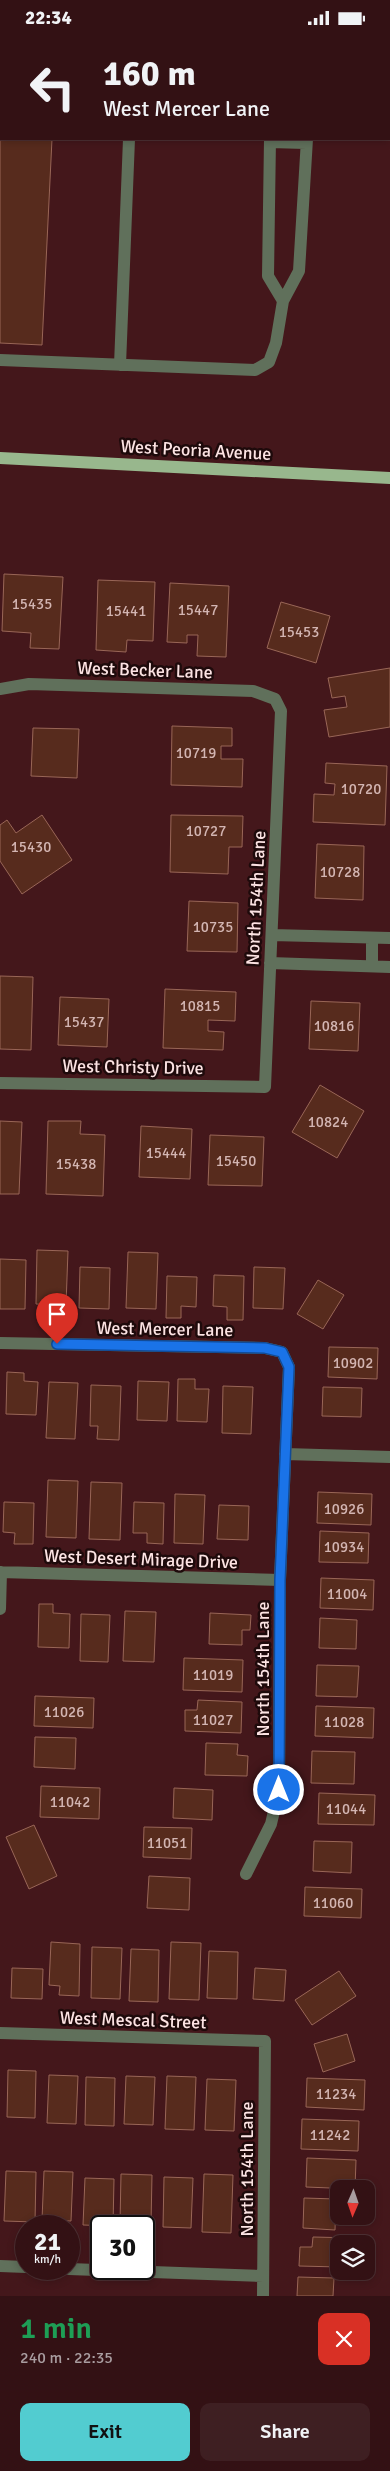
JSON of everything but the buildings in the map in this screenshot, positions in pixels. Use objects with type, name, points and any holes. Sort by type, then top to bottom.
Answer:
[{"type":"main road","name":"West Peoria Avenue","points":[[0,458],[390,477]]},
{"type":"street","points":[[120,365],[129,140]]},
{"type":"street","points":[[0,360],[255,370],[269,362],[276,343],[283,301],[299,271],[306,141],[270,140],[268,276],[283,301]]},
{"type":"street","name":"West Becker Lane","points":[[0,689],[29,684],[253,691],[275,699],[281,711]]},
{"type":"street","name":"North 154th Lane","points":[[265,1087],[281,711]]},
{"type":"street","points":[[272,935],[390,939]]},
{"type":"street","points":[[372,938],[372,966]]},
{"type":"street","points":[[270,963],[390,967]]},
{"type":"street","name":"West Christy Drive","points":[[0,1083],[265,1087]]},
{"type":"street","name":"West Mercer Lane","points":[[0,1343],[265,1348],[282,1352],[289,1367]]},
{"type":"street","name":"North 154th Lane","points":[[246,1874],[271,1824],[279,1790],[280,1580],[289,1367]]},
{"type":"street","points":[[285,1454],[390,1457]]},
{"type":"street","points":[[0,1572],[0,1609]]},
{"type":"street","name":"West Desert Mirage Drive","points":[[0,1572],[280,1580]]},
{"type":"street","name":"West Mescal Street","points":[[0,2033],[265,2041]]},
{"type":"street","name":"North 154th Lane","points":[[263,2296],[265,2041]]},
{"type":"street","points":[[0,2266],[15,2267]]},
{"type":"street","points":[[80,2269],[264,2276]]},
{"type":"route","points":[[57,1344],[265,1348],[282,1352],[289,1367],[280,1580],[279,1790]]}]
